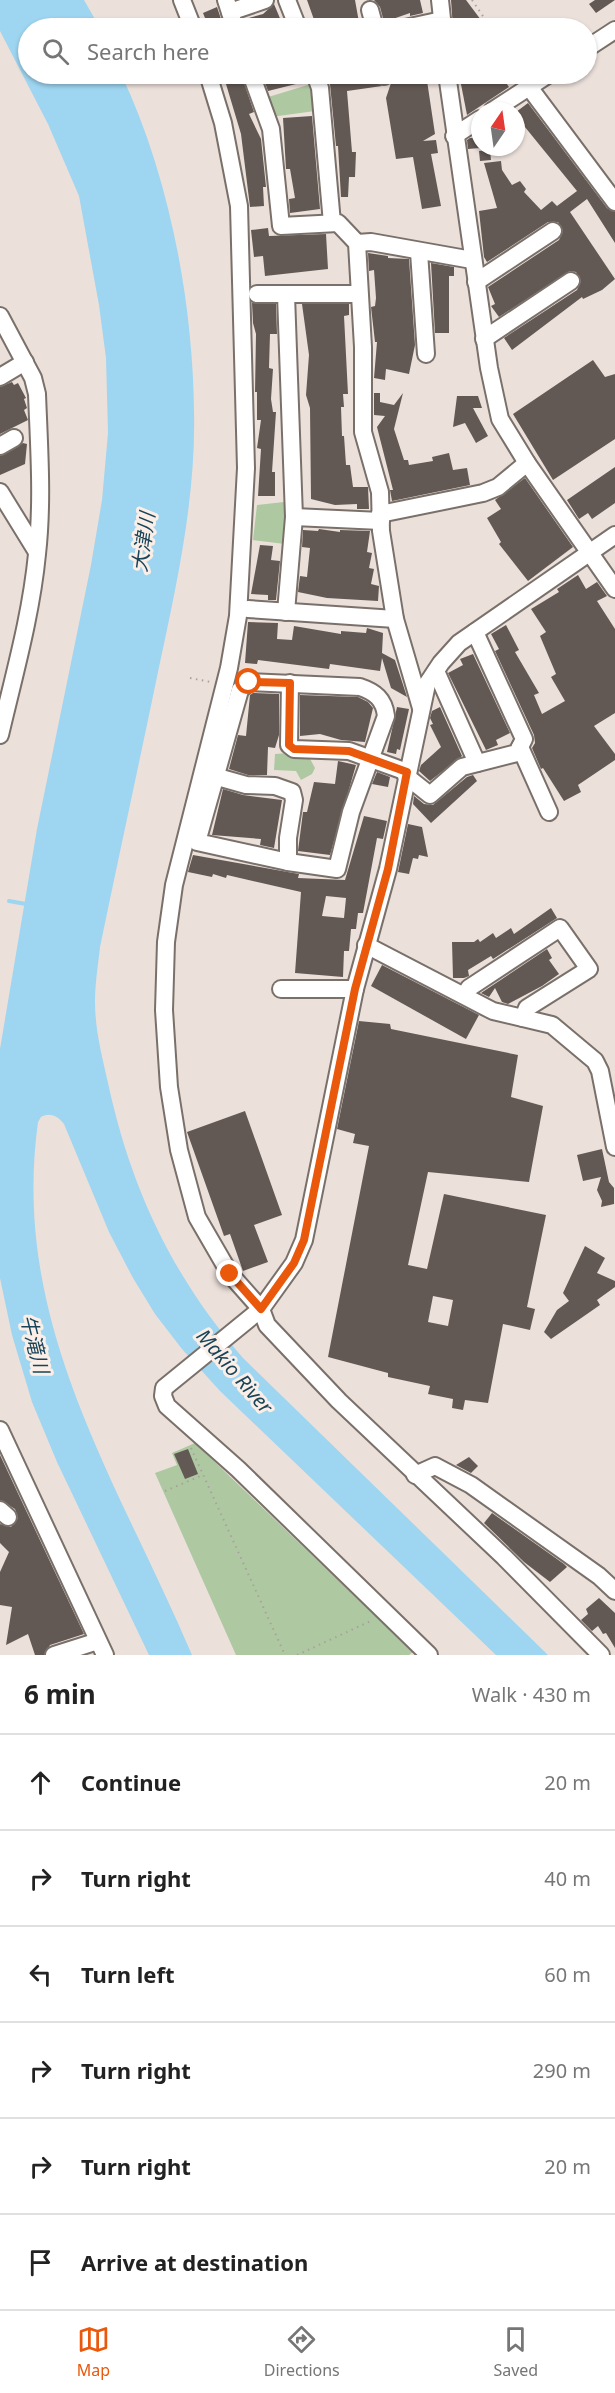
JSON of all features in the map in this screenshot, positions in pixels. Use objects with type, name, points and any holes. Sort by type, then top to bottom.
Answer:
[{"type":"street","points":[[182,0],[189,18]]},
{"type":"street","points":[[228,6],[265,0]]},
{"type":"street","points":[[287,0],[294,18]]},
{"type":"street","points":[[440,0],[442,18]]},
{"type":"street","points":[[370,10],[372,18]]},
{"type":"street","points":[[597,42],[615,30]]},
{"type":"street","points":[[211,84],[223,123],[239,206],[246,468],[238,616],[224,685],[174,885],[166,942],[164,1010],[168,1087],[179,1150],[197,1217],[230,1274],[267,1325],[416,1476],[504,1557],[601,1655]]},
{"type":"street","points":[[255,84],[271,129],[281,226],[338,223],[357,243],[363,432],[380,492],[381,518],[395,619],[421,708]]},
{"type":"street","points":[[319,84],[332,223]]},
{"type":"street","points":[[448,84],[484,339],[494,400],[500,419],[527,463],[615,589]]},
{"type":"street","points":[[506,102],[534,84]]},
{"type":"street","points":[[529,87],[615,202]]},
{"type":"street","points":[[454,136],[471,125]]},
{"type":"street","points":[[476,282],[553,231]]},
{"type":"street","points":[[357,243],[371,242],[472,260]]},
{"type":"street","points":[[419,252],[426,354]]},
{"type":"street","points":[[484,339],[571,280]]},
{"type":"street","points":[[257,294],[359,294]]},
{"type":"street","points":[[286,295],[294,518],[286,612]]},
{"type":"street","points":[[0,316],[25,362],[38,393],[40,495],[37,553],[30,610],[0,735]]},
{"type":"street","points":[[0,377],[25,362]]},
{"type":"street","points":[[294,518],[381,518],[483,493],[498,487],[527,463]]},
{"type":"street","points":[[0,492],[37,553]]},
{"type":"street","points":[[429,1655],[238,1469],[167,1406],[163,1395],[164,1388],[257,1312],[294,1263],[304,1240],[355,989],[388,869],[427,684],[459,644],[615,535]]},
{"type":"street","points":[[248,609],[395,619]]},
{"type":"street","points":[[290,683],[289,745],[294,749],[309,752],[349,751],[371,758],[407,774],[430,795],[462,766],[517,753],[524,739],[475,632]]},
{"type":"street","points":[[436,671],[477,763]]},
{"type":"street","points":[[249,682],[290,683],[360,687],[372,691],[380,698],[386,716],[344,838],[337,869],[288,862],[197,842],[240,690],[249,682]]},
{"type":"street","points":[[520,747],[549,812]]},
{"type":"street","points":[[214,776],[246,785],[285,788],[292,792],[294,800],[288,838],[288,862]]},
{"type":"street","points":[[465,995],[469,988],[560,928],[589,969],[527,1008],[523,1018]]},
{"type":"street","points":[[366,945],[493,1011],[552,1025],[595,1061],[600,1071],[615,1147]]},
{"type":"street","points":[[281,989],[355,989]]},
{"type":"street","points":[[0,1430],[101,1648],[54,1655]]},
{"type":"street","points":[[416,1476],[435,1466],[471,1485],[599,1576],[615,1592]]},
{"type":"path","points":[[472,0],[484,18]]},
{"type":"path","points":[[190,678],[224,685]]},
{"type":"path","points":[[190,1445],[285,1655]]},
{"type":"path","points":[[165,1491],[203,1475]]},
{"type":"path","points":[[297,1655],[386,1614]]},
{"type":"green space","points":[[311,84],[315,111],[271,117],[265,98]]},
{"type":"green space","points":[[284,502],[285,544],[253,540],[257,505]]},
{"type":"green space","points":[[289,753],[309,757],[315,768],[312,774],[301,780],[296,771],[274,770],[275,754]]},
{"type":"green space","points":[[195,1443],[413,1652],[409,1655],[236,1655],[155,1473],[177,1465],[172,1453]]},
{"type":"water","points":[[0,0],[84,0],[94,18],[18,18],[18,66],[0,31]]},
{"type":"water","points":[[27,84],[125,84],[153,154],[165,196],[183,283],[193,370],[194,445],[184,543],[100,947],[96,988],[95,1012],[99,1043],[117,1122],[129,1159],[142,1195],[175,1263],[195,1295],[243,1358],[548,1655],[496,1655],[220,1391],[182,1349],[155,1314],[109,1232],[64,1124],[51,1115],[41,1117],[38,1122],[34,1195],[40,1265],[55,1333],[76,1398],[103,1462],[192,1655],[149,1655],[57,1462],[32,1402],[12,1335],[0,1278],[0,1049],[37,829],[91,565],[102,500],[108,433],[106,358],[99,305],[79,196],[48,124]]},
{"type":"building","points":[[307,0],[355,0],[358,18],[313,18]]},
{"type":"building","points":[[374,0],[420,0],[423,13],[383,18],[380,7]]},
{"type":"building","points":[[451,0],[466,0],[480,18],[452,18]]},
{"type":"building","points":[[595,0],[615,0],[596,13],[589,4]]},
{"type":"building","points":[[274,4],[280,18],[249,18],[263,14]]},
{"type":"building","points":[[217,7],[221,18],[205,18],[203,13]]},
{"type":"building","points":[[226,84],[244,84],[254,112],[249,114],[261,139],[266,187],[263,187],[264,206],[250,207],[241,134]]},
{"type":"building","points":[[266,84],[296,84],[268,91]]},
{"type":"building","points":[[330,84],[379,84],[382,86],[347,91],[352,152],[356,152],[355,177],[349,177],[348,197],[341,197],[338,146],[336,146]]},
{"type":"building","points":[[391,84],[428,84],[435,134],[423,141],[436,140],[438,153],[431,154],[441,206],[422,209],[413,157],[396,159],[386,98]]},
{"type":"building","points":[[461,84],[507,84],[509,87],[486,102],[471,102],[471,112],[467,115]]},
{"type":"building","points":[[528,103],[607,208],[615,212],[615,243],[587,199],[570,212],[615,279],[602,290],[583,299],[582,297],[512,350],[504,338],[577,290],[581,281],[576,272],[570,271],[499,317],[491,306],[495,304],[488,287],[559,240],[563,231],[558,222],[548,222],[487,262],[484,257],[479,211],[497,208],[484,163],[501,161],[502,170],[512,185],[520,181],[526,189],[524,192],[541,210],[552,201],[557,206],[577,191],[525,127],[525,105]]},
{"type":"building","points":[[312,116],[320,209],[290,213],[289,199],[295,198],[290,169],[286,169],[283,118]]},
{"type":"building","points":[[471,138],[471,149],[468,149],[467,140]]},
{"type":"building","points":[[480,156],[491,156],[491,160],[480,161]]},
{"type":"building","points":[[268,228],[269,236],[326,234],[328,269],[265,276],[263,256],[254,257],[251,230]]},
{"type":"building","points":[[368,253],[388,256],[388,258],[409,259],[415,345],[409,374],[386,369],[385,380],[374,378],[377,342],[375,342],[371,307],[375,306],[376,298],[374,270],[369,271]]},
{"type":"building","points":[[431,263],[454,267],[454,276],[449,276],[449,333],[435,333]]},
{"type":"building","points":[[252,303],[276,304],[277,334],[270,334],[269,368],[273,369],[271,399],[273,412],[276,412],[272,472],[275,472],[275,496],[258,496],[261,449],[257,448],[261,420],[257,420],[256,334]]},
{"type":"building","points":[[302,304],[349,304],[349,315],[344,316],[348,394],[343,394],[344,407],[341,407],[342,436],[344,436],[346,465],[350,465],[353,487],[368,487],[369,509],[357,509],[357,504],[335,505],[311,499],[310,408],[306,395],[309,355]]},
{"type":"building","points":[[593,360],[605,377],[615,374],[615,439],[553,480],[513,414]]},
{"type":"building","points":[[12,382],[14,385],[18,383],[26,398],[24,399],[27,408],[24,410],[28,420],[0,434],[0,387]]},
{"type":"building","points":[[374,393],[380,393],[380,402],[394,405],[403,393],[394,429],[404,460],[408,460],[409,465],[433,461],[432,457],[449,453],[453,470],[467,468],[470,485],[392,501],[390,490],[393,490],[377,427],[385,416],[374,415]]},
{"type":"building","points":[[457,396],[478,396],[482,408],[473,408],[488,436],[476,443],[465,423],[453,427]]},
{"type":"building","points":[[23,443],[27,444],[25,464],[0,475],[0,456]]},
{"type":"building","points":[[615,467],[615,503],[592,519],[588,513],[579,519],[567,500]]},
{"type":"building","points":[[525,478],[573,547],[528,581],[499,544],[501,542],[487,518],[501,509],[495,500]]},
{"type":"building","points":[[319,529],[340,532],[340,530],[370,531],[367,552],[372,553],[369,568],[374,569],[371,584],[379,586],[378,601],[327,598],[298,592],[300,576],[307,577],[310,548],[302,547],[303,530],[318,531]]},
{"type":"building","points":[[260,545],[273,546],[271,560],[280,561],[276,600],[268,600],[268,595],[251,594]]},
{"type":"building","points":[[578,575],[586,589],[597,582],[607,596],[597,601],[615,629],[615,713],[594,726],[615,754],[615,760],[578,785],[581,792],[564,801],[543,768],[541,769],[532,748],[535,743],[534,735],[495,651],[499,649],[491,634],[506,625],[519,650],[515,652],[539,693],[534,695],[542,714],[565,701],[551,677],[556,674],[540,636],[546,632],[531,609],[559,592],[557,589]]},
{"type":"building","points":[[248,622],[278,623],[277,639],[292,640],[294,626],[341,634],[341,631],[366,633],[367,628],[383,633],[382,653],[395,660],[407,697],[391,688],[382,658],[380,671],[330,664],[329,669],[258,660],[257,664],[245,663]]},
{"type":"building","points":[[473,654],[510,733],[496,740],[498,745],[486,750],[448,673],[463,665],[460,659]]},
{"type":"building","points":[[253,693],[279,694],[279,735],[275,748],[268,747],[267,775],[248,775],[229,769],[238,735],[246,736],[250,695]]},
{"type":"building","points":[[300,695],[358,697],[368,702],[373,708],[365,742],[341,740],[320,734],[300,736]]},
{"type":"building","points":[[397,707],[409,709],[400,750],[397,749],[396,754],[387,752]]},
{"type":"building","points":[[440,707],[462,756],[430,781],[419,771],[421,765],[441,747],[430,725],[433,724],[430,718],[432,711]]},
{"type":"building","points":[[338,761],[356,765],[330,855],[298,851],[303,812],[307,812],[314,782],[335,784]]},
{"type":"building","points":[[377,772],[390,777],[388,787],[372,784]]},
{"type":"building","points":[[473,775],[477,781],[431,823],[413,804],[414,796],[424,804],[433,805],[467,777]]},
{"type":"building","points":[[223,789],[243,795],[282,800],[274,848],[260,845],[261,839],[212,835]]},
{"type":"building","points":[[364,816],[387,821],[383,839],[377,838],[363,913],[358,913],[356,929],[351,929],[349,951],[344,951],[343,977],[295,973],[301,892],[227,875],[226,878],[213,874],[212,877],[188,872],[193,855],[299,874],[298,878],[345,880]],"holes":[[[326,896],[346,898],[344,918],[322,916]]]},
{"type":"building","points":[[408,824],[422,827],[428,857],[419,855],[418,859],[413,858],[409,874],[398,872]]},
{"type":"building","points":[[551,908],[557,918],[493,959],[491,956],[468,970],[469,976],[453,978],[452,942],[474,942],[478,939],[480,942],[493,933],[496,938],[511,928],[514,934]]},
{"type":"building","points":[[547,949],[552,958],[549,960],[559,974],[542,986],[508,1004],[502,1002],[495,988],[489,997],[481,993]]},
{"type":"building","points":[[382,965],[479,1015],[466,1039],[371,986]]},
{"type":"building","points":[[359,1021],[390,1024],[391,1029],[518,1055],[511,1097],[543,1106],[529,1182],[428,1172],[408,1265],[427,1269],[444,1194],[546,1215],[527,1307],[535,1309],[530,1330],[503,1324],[488,1403],[465,1400],[463,1410],[452,1408],[453,1399],[428,1394],[430,1386],[388,1377],[388,1373],[328,1357],[369,1146],[353,1143],[355,1134],[337,1129]],"holes":[[[433,1296],[453,1300],[448,1326],[428,1322]]]},
{"type":"building","points":[[245,1111],[282,1215],[254,1225],[268,1262],[243,1271],[230,1234],[224,1236],[187,1132]]},
{"type":"building","points":[[602,1149],[609,1182],[614,1188],[614,1204],[601,1207],[602,1201],[597,1190],[601,1177],[583,1181],[577,1155]]},
{"type":"building","points":[[585,1246],[605,1258],[597,1273],[615,1281],[615,1287],[597,1300],[600,1305],[551,1339],[544,1332],[557,1310],[569,1301],[563,1293]]},
{"type":"building","points":[[188,1449],[198,1474],[185,1479],[174,1454]]},
{"type":"building","points":[[0,1455],[84,1634],[50,1645],[44,1655],[35,1655],[28,1634],[6,1645],[12,1607],[0,1605],[0,1572],[9,1552],[0,1543],[0,1524],[11,1527],[18,1518],[15,1509],[0,1500]]},
{"type":"building","points":[[469,1457],[478,1466],[471,1473],[456,1465]]},
{"type":"building","points":[[492,1513],[567,1567],[550,1582],[524,1562],[484,1523]]},
{"type":"building","points":[[599,1598],[615,1613],[615,1648],[606,1633],[603,1634],[598,1626],[592,1631],[581,1620],[588,1614],[586,1609]]},
{"type":"waterway","points":[[9,901],[26,904]]},
{"type":"route","points":[[230,1274],[261,1309],[294,1263],[304,1240],[355,989],[388,869],[407,772],[349,751],[309,752],[294,749],[289,745],[287,736],[290,683],[249,682]]},
{"type":"water label","name":"大津川","points":[[143,542]]},
{"type":"water label","name":"牛滝川","points":[[35,1344]]},
{"type":"water label","name":"Makio River","points":[[235,1371]]}]
